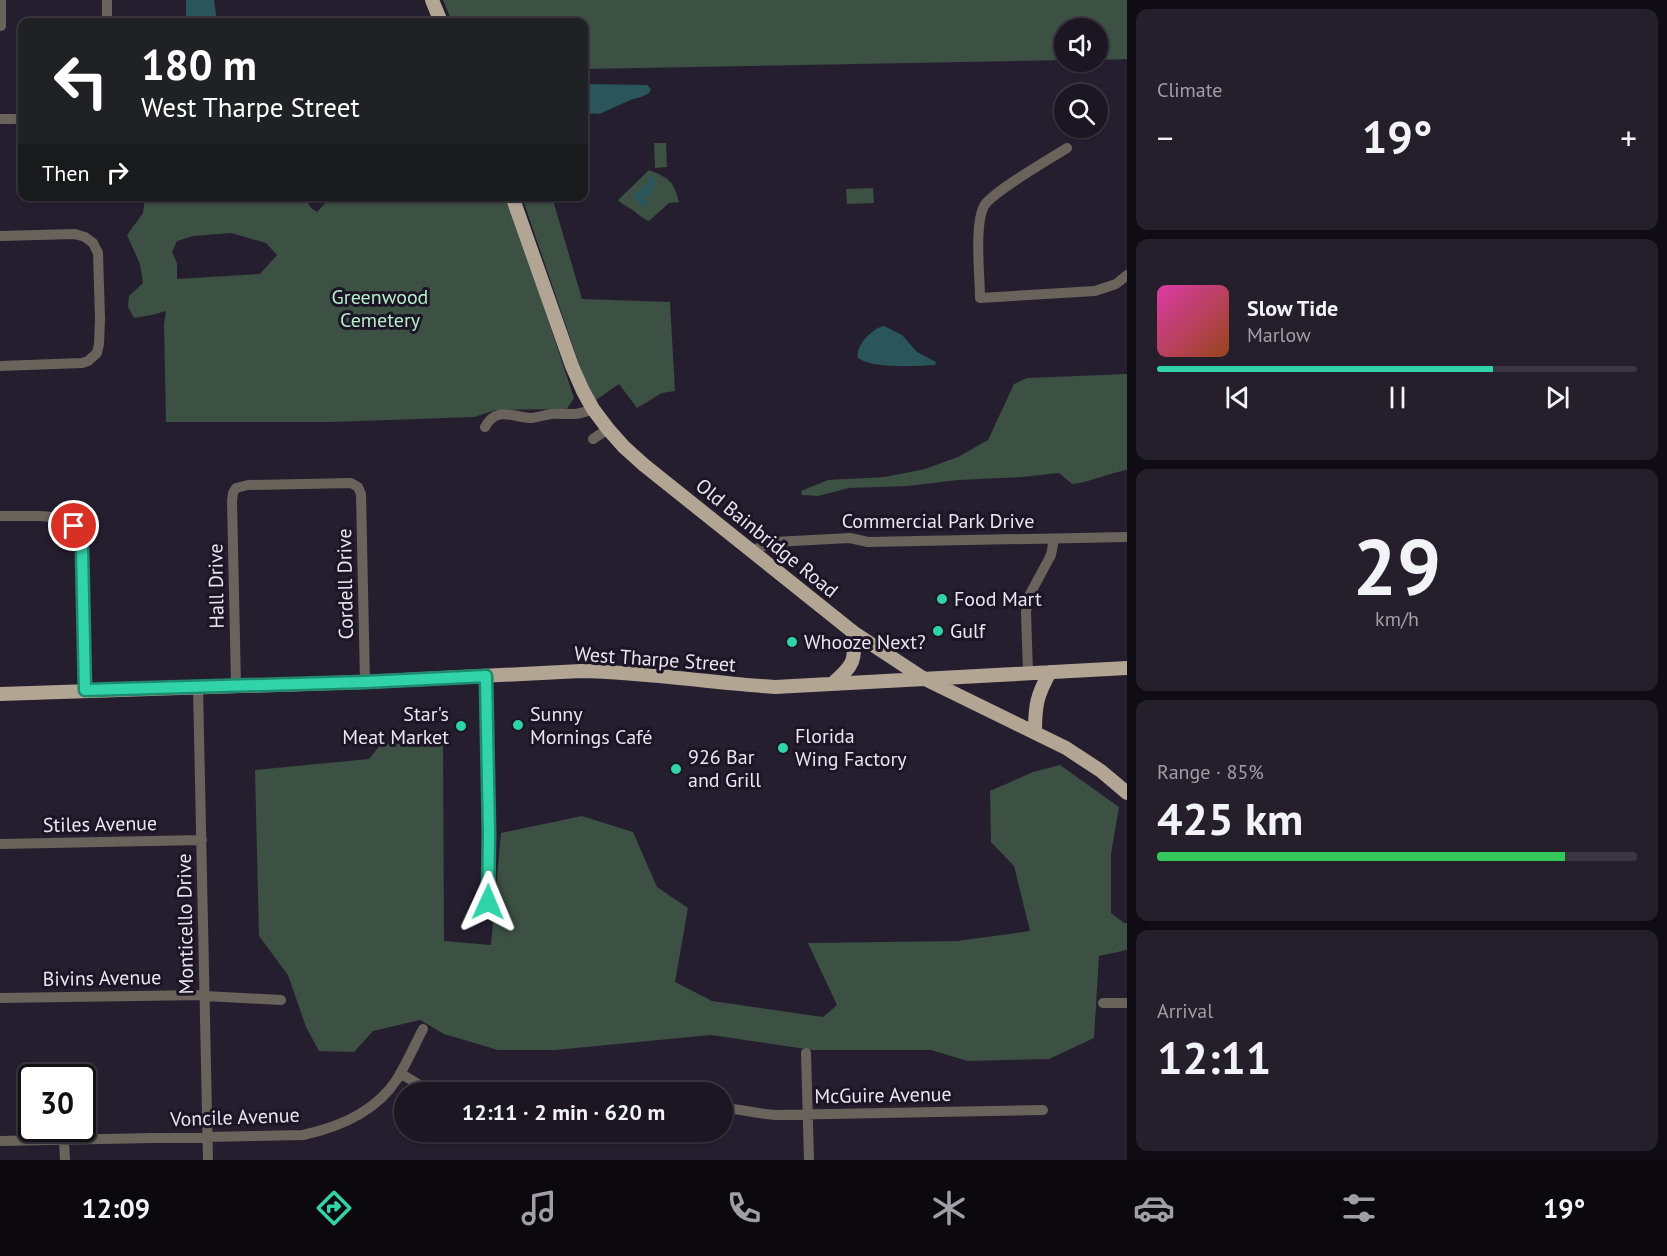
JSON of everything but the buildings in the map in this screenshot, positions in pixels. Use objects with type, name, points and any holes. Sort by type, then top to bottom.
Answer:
[{"type":"main road","points":[[432,0],[439,18]]},
{"type":"main road","name":"Old Bainbridge Road","points":[[514,201],[572,366],[593,409],[624,447],[853,632],[923,678],[1066,748],[1101,771],[1127,793]]},
{"type":"main road","points":[[832,684],[848,671],[854,658],[853,632]]},
{"type":"main road","name":"West Tharpe Street","points":[[0,694],[365,682],[581,671],[617,672],[775,687],[1127,668]]},
{"type":"main road","points":[[1035,732],[1036,702],[1050,672]]},
{"type":"street","points":[[0,0],[1,26]]},
{"type":"street","points":[[107,0],[108,18]]},
{"type":"street","points":[[0,119],[18,119]]},
{"type":"street","points":[[1066,148],[997,193],[984,206],[979,226],[980,298],[1095,291],[1116,284],[1127,275]]},
{"type":"street","points":[[0,236],[75,234],[93,243],[98,253],[100,318],[97,353],[88,361],[69,364],[0,366]]},
{"type":"street","points":[[485,427],[489,420],[506,413],[530,418],[550,414],[581,414],[593,409]]},
{"type":"street","points":[[593,439],[608,429]]},
{"type":"street","name":"Hall Drive","points":[[236,685],[232,501],[236,488],[248,485],[351,483],[358,487]]},
{"type":"street","name":"Cordell Drive","points":[[358,487],[361,494],[365,682]]},
{"type":"street","points":[[0,516],[55,516],[69,522],[78,532],[82,550],[85,690]]},
{"type":"street","name":"Commercial Park Drive","points":[[751,551],[774,542],[850,538],[868,542],[1127,537]]},
{"type":"street","points":[[1028,673],[1026,612],[1029,596],[1050,555],[1054,539]]},
{"type":"street","points":[[486,676],[488,902]]},
{"type":"street","name":"Monticello Drive","points":[[198,687],[208,1160]]},
{"type":"street","name":"Stiles Avenue","points":[[0,844],[202,840]]},
{"type":"street","name":"Bivins Avenue","points":[[0,998],[205,995],[281,1000]]},
{"type":"street","points":[[1103,1004],[1127,1003]]},
{"type":"street","name":"Voncile Avenue","points":[[96,1139],[303,1135],[328,1130],[373,1105],[396,1081],[423,1029]]},
{"type":"street","points":[[806,1053],[808,1160]]},
{"type":"street","points":[[400,1073],[415,1082]]},
{"type":"street","name":"McGuire Avenue","points":[[733,1109],[766,1114],[1043,1110]]},
{"type":"street","name":"Voncile Avenue","points":[[0,1141],[18,1141]]},
{"type":"street","points":[[64,1142],[65,1160]]},
{"type":"green space","points":[[443,0],[1127,0],[1127,59],[1108,60],[1108,18],[1054,18],[1054,60],[588,69],[588,18],[450,18]]},
{"type":"green space","points":[[654,143],[666,143],[667,167],[655,168]]},
{"type":"green space","points":[[649,170],[670,181],[679,202],[669,203],[649,221],[618,200]]},
{"type":"green space","points":[[873,188],[874,203],[847,204],[846,189]]},
{"type":"green space","name":"Greenwood Cemetery","points":[[144,201],[307,201],[317,212],[327,201],[507,201],[516,222],[574,398],[567,409],[496,410],[474,417],[332,422],[166,422],[164,324],[166,311],[134,318],[128,307],[129,296],[143,283],[140,264],[127,235],[143,213]],"holes":[[[231,233],[266,243],[277,255],[260,274],[177,279],[177,263],[172,252],[177,241],[193,236]]]},
{"type":"green space","points":[[523,201],[553,201],[582,299],[670,302],[675,391],[662,393],[637,408],[619,384],[596,400],[592,396]]},
{"type":"green space","points":[[1127,374],[1127,470],[1072,484],[1059,473],[908,486],[849,488],[818,496],[802,495],[801,491],[828,480],[885,477],[925,469],[958,457],[988,440],[1014,384],[1027,378]]},
{"type":"green space","points":[[443,742],[444,941],[491,945],[501,833],[582,816],[633,832],[657,887],[688,908],[675,982],[712,1001],[823,1017],[837,1005],[808,943],[957,941],[1030,931],[1014,866],[991,842],[990,791],[1033,772],[1060,765],[1119,807],[1111,854],[1111,913],[1127,923],[1127,950],[1099,956],[1094,1038],[1049,1059],[968,1061],[931,1050],[813,1050],[711,1035],[555,1050],[498,1050],[444,1034],[420,1020],[373,1031],[354,1052],[319,1051],[306,1027],[288,975],[259,936],[255,770],[369,759],[381,744]]},
{"type":"shaded area","points":[[186,0],[214,0],[216,18],[186,18]]},
{"type":"shaded area","points":[[588,84],[647,85],[651,89],[649,93],[641,97],[599,114],[588,113]]},
{"type":"shaded area","points":[[648,177],[655,177],[655,188],[651,196],[644,198],[649,202],[642,208],[636,199],[633,199],[635,192],[641,191],[640,187],[648,185]]},
{"type":"shaded area","points":[[884,326],[902,335],[917,352],[936,362],[935,365],[884,365],[865,362],[858,358],[859,348],[865,338],[874,330]]},
{"type":"place","name":"Food Mart","points":[[942,599]]},
{"type":"place","name":"Gulf","points":[[938,631]]},
{"type":"place","name":"Whooze Next?","points":[[792,642]]},
{"type":"place","name":"Sunny Mornings Café","points":[[518,725]]},
{"type":"place","name":"Star's Meat Market","points":[[461,726]]},
{"type":"place","name":"Florida Wing Factory","points":[[783,748]]},
{"type":"place","name":"926 Bar and Grill","points":[[676,769]]},
{"type":"route","points":[[74,526],[78,532],[82,550],[85,690],[486,676],[488,902]]}]
